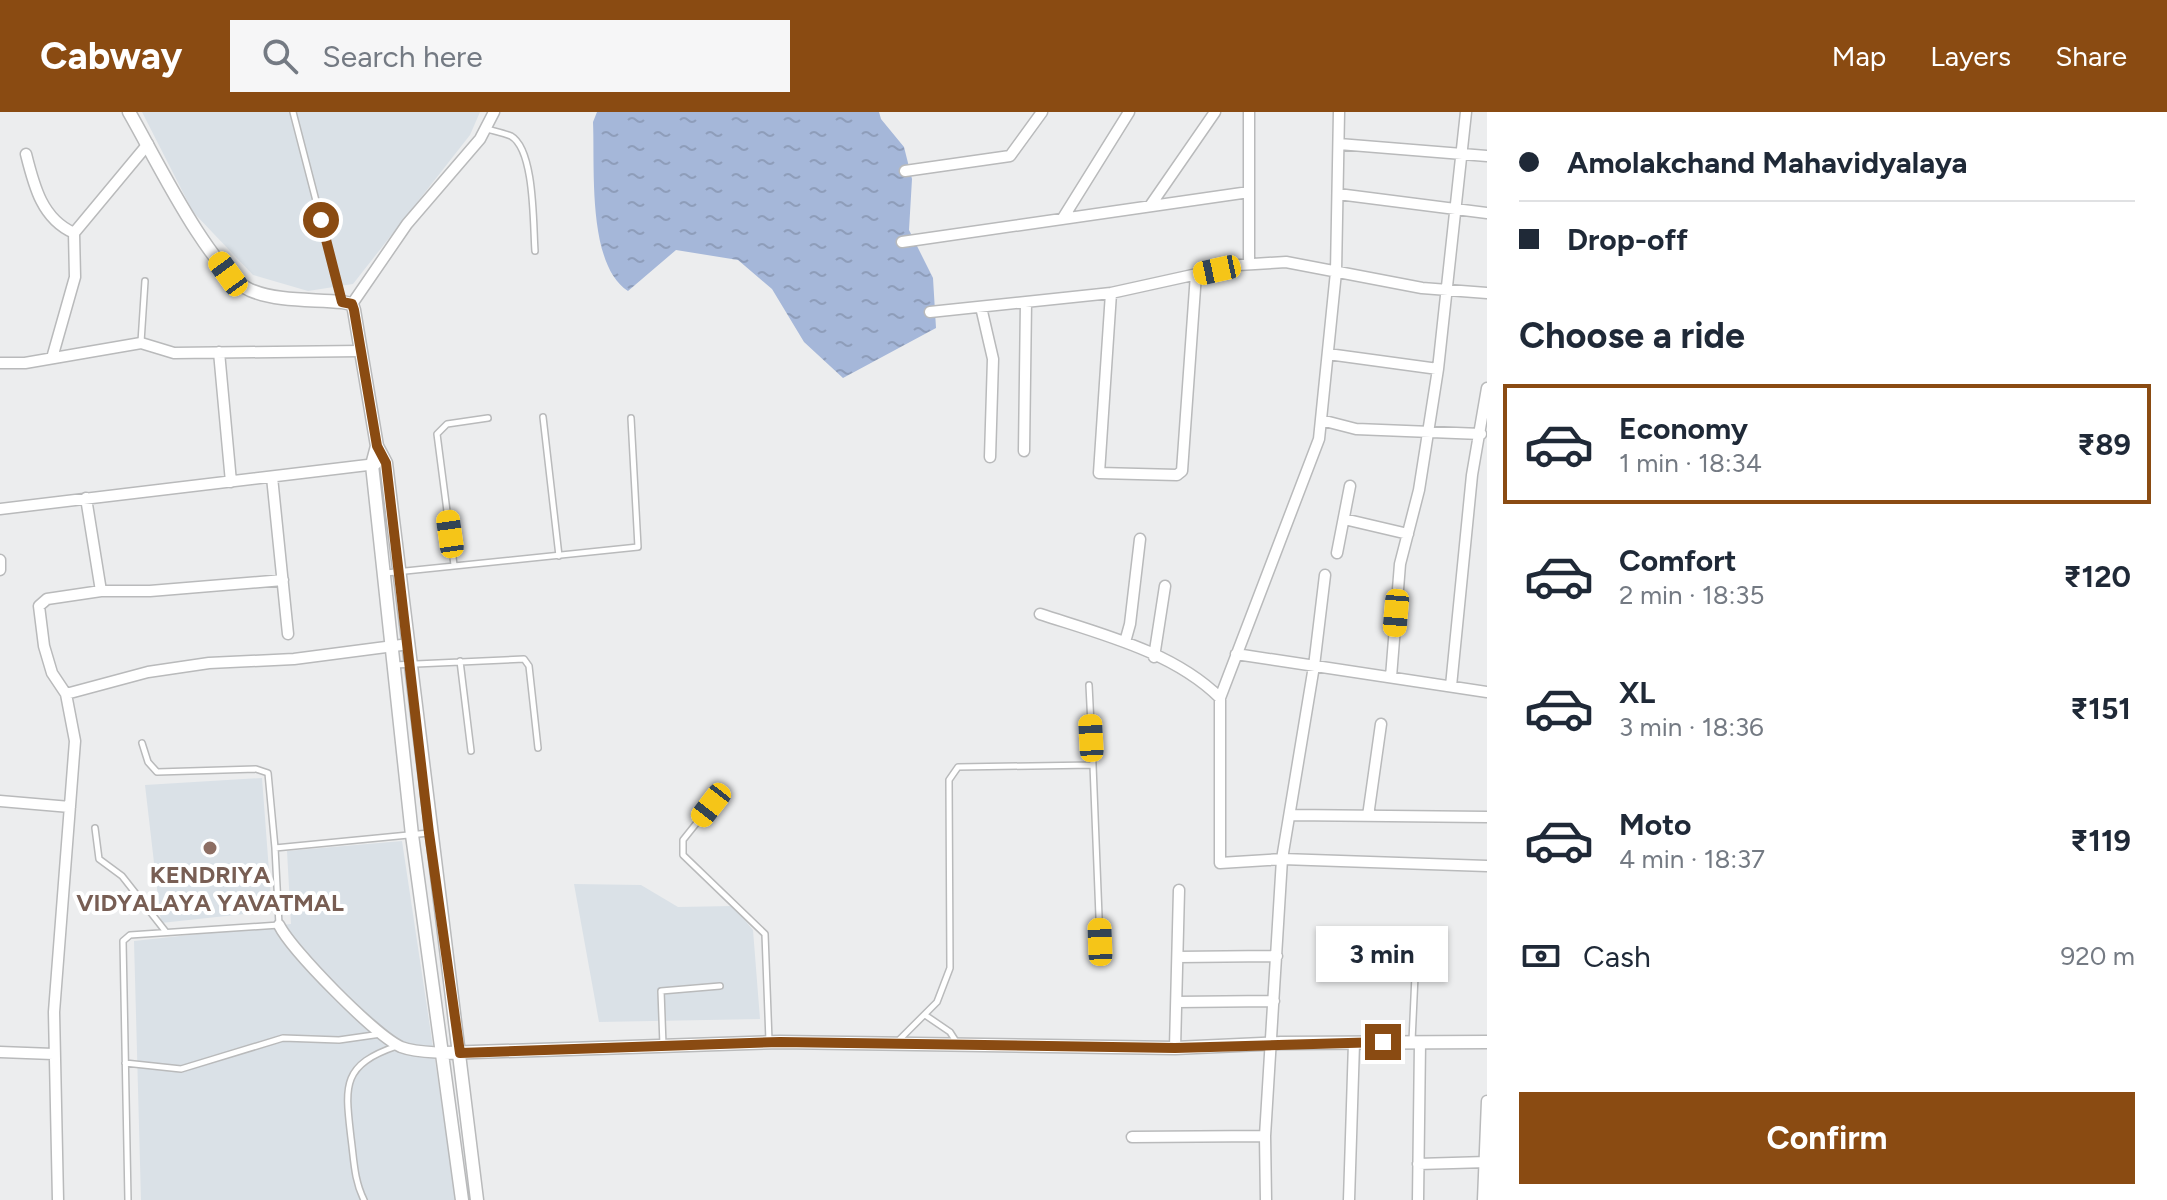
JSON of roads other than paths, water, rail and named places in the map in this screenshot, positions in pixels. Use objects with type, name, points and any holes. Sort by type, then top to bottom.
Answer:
[{"type":"street","points":[[129,112],[198,231],[228,274],[247,289],[265,295],[347,303]]},
{"type":"street","points":[[347,303],[407,224],[486,129],[494,112]]},
{"type":"street","points":[[905,171],[1010,156],[1042,112]]},
{"type":"street","points":[[1063,218],[1129,112]]},
{"type":"street","points":[[1150,206],[1215,112]]},
{"type":"street","points":[[1249,112],[1249,264]]},
{"type":"street","points":[[1339,112],[1336,272],[1319,439],[1301,493],[1220,698],[1220,863],[1282,859],[1487,866]]},
{"type":"street","points":[[1391,677],[1400,564],[1429,430],[1438,369],[1466,112]]},
{"type":"street","points":[[52,358],[75,277],[74,233],[148,144]]},
{"type":"street","points":[[1339,144],[1487,156]]},
{"type":"street","points":[[26,154],[37,192],[50,216],[61,228],[74,233]]},
{"type":"street","points":[[902,242],[1249,192]]},
{"type":"street","points":[[1338,194],[1487,213]]},
{"type":"street","points":[[930,312],[1111,293],[1249,264],[1286,262],[1446,290],[1487,293]]},
{"type":"street","points":[[1111,293],[1099,473],[1177,475],[1182,471],[1196,274]]},
{"type":"street","points":[[1024,451],[1026,302]]},
{"type":"street","points":[[347,303],[361,351],[377,446],[386,463],[412,662],[429,833],[477,1200]]},
{"type":"street","points":[[981,307],[985,337],[993,359],[990,457]]},
{"type":"street","points":[[0,363],[141,343],[167,352],[361,351]]},
{"type":"street","points":[[219,352],[231,482]]},
{"type":"street","points":[[1328,354],[1438,369]]},
{"type":"street","points":[[1451,686],[1472,475],[1487,388]]},
{"type":"street","points":[[1321,420],[1356,429],[1481,434]]},
{"type":"street","points":[[377,446],[372,465],[412,835],[462,1200]]},
{"type":"street","points":[[0,509],[386,463]]},
{"type":"street","points":[[272,477],[288,634]]},
{"type":"street","points":[[1337,553],[1350,486]]},
{"type":"street","points":[[86,498],[101,591]]},
{"type":"street","points":[[1344,519],[1408,534]]},
{"type":"street","points":[[1125,642],[1140,539]]},
{"type":"street","points":[[0,560],[0,570]]},
{"type":"street","points":[[1266,1200],[1265,1136],[1282,859],[1314,666],[1325,575]]},
{"type":"street","points":[[58,1200],[53,1054],[58,936],[75,741],[66,694],[52,673],[44,646],[39,606],[47,599],[101,591],[150,591],[283,580]]},
{"type":"street","points":[[1154,657],[1165,586]]},
{"type":"street","points":[[1040,614],[1125,642],[1202,680],[1220,698]]},
{"type":"street","points":[[66,694],[103,682],[198,664],[294,659],[409,644]]},
{"type":"street","points":[[1236,654],[1487,692]]},
{"type":"street","points":[[1368,816],[1381,724]]},
{"type":"street","points":[[0,801],[70,807]]},
{"type":"street","points":[[1290,815],[1487,817]]},
{"type":"street","points":[[1175,1048],[1179,890]]},
{"type":"street","points":[[279,925],[293,947],[382,1034],[398,1046],[444,1053],[769,1042],[1175,1048],[1272,1043],[1487,1042]]},
{"type":"street","points":[[1178,957],[1277,956]]},
{"type":"street","points":[[1177,1002],[1274,1001]]},
{"type":"street","points":[[1416,1042],[1418,1200]]},
{"type":"street","points":[[1349,1200],[1354,1043]]},
{"type":"street","points":[[0,1052],[53,1054]]},
{"type":"street","points":[[1483,1200],[1487,1101]]},
{"type":"street","points":[[1132,1137],[1265,1136]]},
{"type":"street","points":[[1418,1164],[1486,1162]]},
{"type":"lane","points":[[293,112],[347,303]]},
{"type":"lane","points":[[486,129],[510,136],[519,143],[531,192],[535,251]]},
{"type":"lane","points":[[141,343],[145,281]]},
{"type":"lane","points":[[543,417],[559,556]]},
{"type":"lane","points":[[454,565],[437,434],[447,424],[488,418]]},
{"type":"lane","points":[[385,573],[636,549],[640,545],[631,418]]},
{"type":"lane","points":[[460,661],[471,751]]},
{"type":"lane","points":[[393,665],[412,662],[528,662],[538,748]]},
{"type":"lane","points":[[1089,685],[1100,942]]},
{"type":"lane","points":[[128,1200],[123,941],[130,935],[279,925],[268,773],[256,769],[157,772],[148,762],[142,743]]},
{"type":"lane","points":[[896,1043],[925,1015],[945,984],[952,953],[951,774],[964,766],[1093,765]]},
{"type":"lane","points":[[711,805],[683,840],[683,855],[765,934],[769,1042]]},
{"type":"lane","points":[[95,828],[99,859],[122,876],[167,933]]},
{"type":"lane","points":[[275,848],[429,833]]},
{"type":"lane","points":[[1416,954],[1416,1042]]},
{"type":"lane","points":[[663,1046],[661,991],[720,986]]},
{"type":"lane","points":[[925,1015],[950,1032],[957,1044]]},
{"type":"lane","points":[[125,1063],[181,1069],[283,1038],[339,1040],[382,1034]]},
{"type":"lane","points":[[364,1200],[357,1185],[346,1091],[363,1060],[398,1046]]},
{"type":"water","points":[[597,112],[879,112],[881,119],[904,147],[912,179],[909,230],[933,278],[936,328],[843,378],[804,342],[772,289],[738,260],[676,250],[628,291],[615,278],[599,238],[593,122]]},
{"type":"place","name":"KENDRIYA VIDYALAYA YAVATMAL","points":[[210,848]]}]
